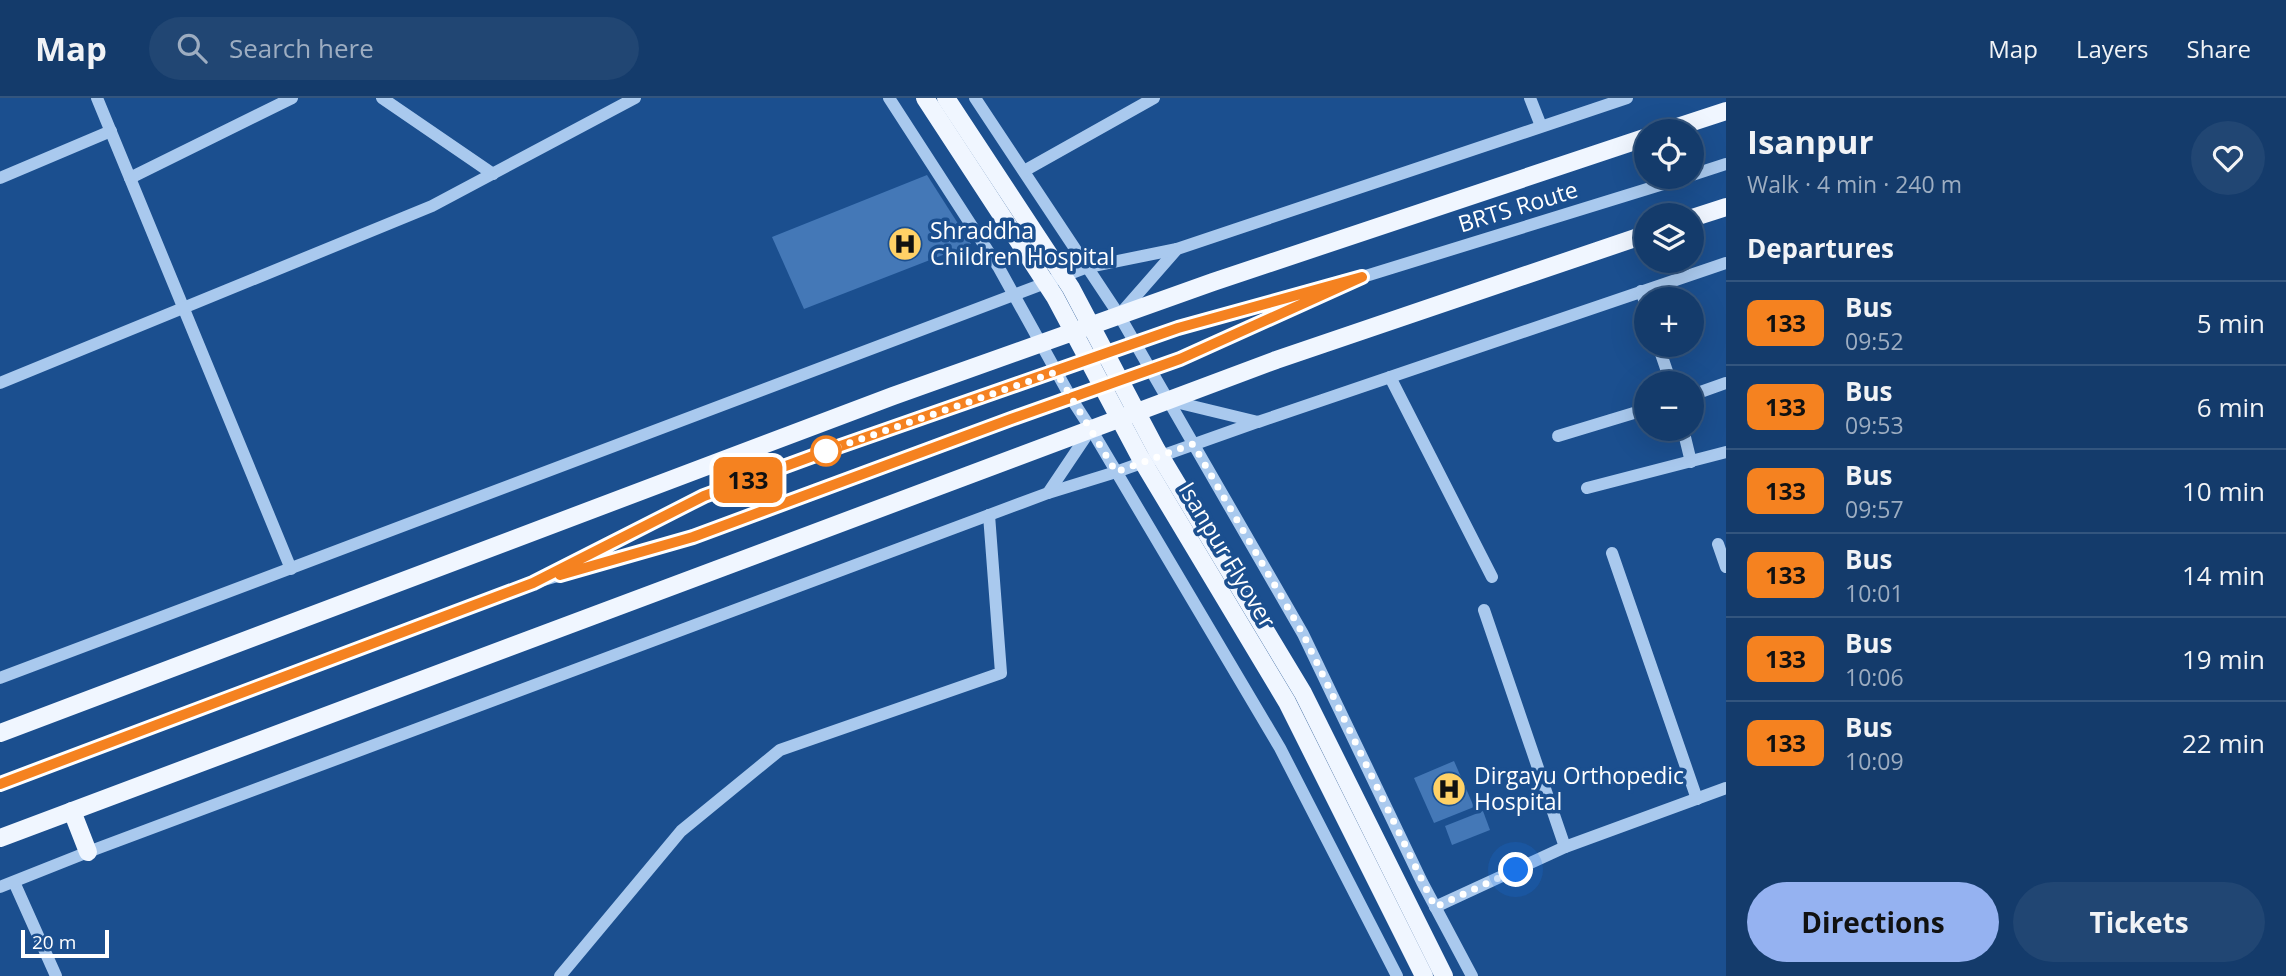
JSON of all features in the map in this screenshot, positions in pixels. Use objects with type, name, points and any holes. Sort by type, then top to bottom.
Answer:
[{"type":"main road","name":"Isanpur Flyover","points":[[926,98],[1055,297],[1140,457],[1287,702],[1424,976]]},
{"type":"main road","name":"Isanpur Flyover","points":[[946,98],[1071,288],[1156,449],[1303,693],[1444,976]]},
{"type":"main road","points":[[1702,119],[1726,111]]},
{"type":"main road","points":[[0,733],[893,396],[1119,315],[1634,141]]},
{"type":"main road","points":[[1704,214],[1726,206]]},
{"type":"main road","points":[[0,838],[1276,359],[1634,237]]},
{"type":"main road","points":[[72,811],[88,852]]},
{"type":"street","points":[[97,98],[291,569]]},
{"type":"street","points":[[130,178],[292,98]]},
{"type":"street","points":[[382,98],[493,174]]},
{"type":"street","points":[[0,383],[432,206],[635,98]]},
{"type":"street","points":[[889,98],[1015,296],[1071,398],[1280,748],[1397,976]]},
{"type":"street","points":[[975,98],[1119,315],[1303,634],[1435,907],[1472,976]]},
{"type":"street","points":[[1024,171],[1154,98]]},
{"type":"street","points":[[1530,98],[1541,126]]},
{"type":"street","points":[[0,678],[1088,267],[1177,249],[1627,98]]},
{"type":"street","points":[[0,178],[111,131]]},
{"type":"street","points":[[1704,171],[1726,164]]},
{"type":"street","name":"BRTS Route","points":[[533,583],[704,496],[832,449],[1218,316],[1362,277],[1647,189]]},
{"type":"street","points":[[1119,315],[1177,249]]},
{"type":"street","points":[[1654,287],[1726,263]]},
{"type":"street","name":"BRTS Route","points":[[0,784],[533,583],[693,537],[1150,370],[1205,349],[1362,277]]},
{"type":"street","points":[[0,887],[1048,493],[1634,294]]},
{"type":"street","points":[[1390,377],[1492,577]]},
{"type":"street","points":[[1704,391],[1726,383]]},
{"type":"street","points":[[1167,400],[1258,422]]},
{"type":"street","points":[[1558,436],[1634,413]]},
{"type":"street","points":[[1048,493],[1091,429]]},
{"type":"street","points":[[1686,441],[1691,462]]},
{"type":"street","points":[[1587,488],[1726,452]]},
{"type":"street","points":[[560,976],[681,831],[780,750],[1001,674],[989,515]]},
{"type":"street","points":[[1718,544],[1726,567]]},
{"type":"street","points":[[1612,553],[1698,799]]},
{"type":"street","points":[[1484,610],[1565,847]]},
{"type":"street","points":[[1435,907],[1565,847],[1726,788]]},
{"type":"street","points":[[14,882],[56,976]]},
{"type":"building","points":[[927,175],[971,244],[804,309],[772,237]]},
{"type":"building","points":[[1454,761],[1474,807],[1434,823],[1414,778]]},
{"type":"building","points":[[1483,811],[1490,830],[1452,845],[1445,826]]},
{"type":"bus line","name":"133","points":[[0,784],[533,583],[704,496],[1178,328],[1362,277],[1180,359],[693,537],[560,575]]},
{"type":"place","name":"Shraddha Children Hospital","points":[[905,244]]},
{"type":"place","name":"Dirgayu Orthopedic Hospital","points":[[1449,789]]},
{"type":"route","points":[[826,451],[1056,372],[1116,472],[1193,444],[1303,634],[1435,907],[1516,870]]}]
